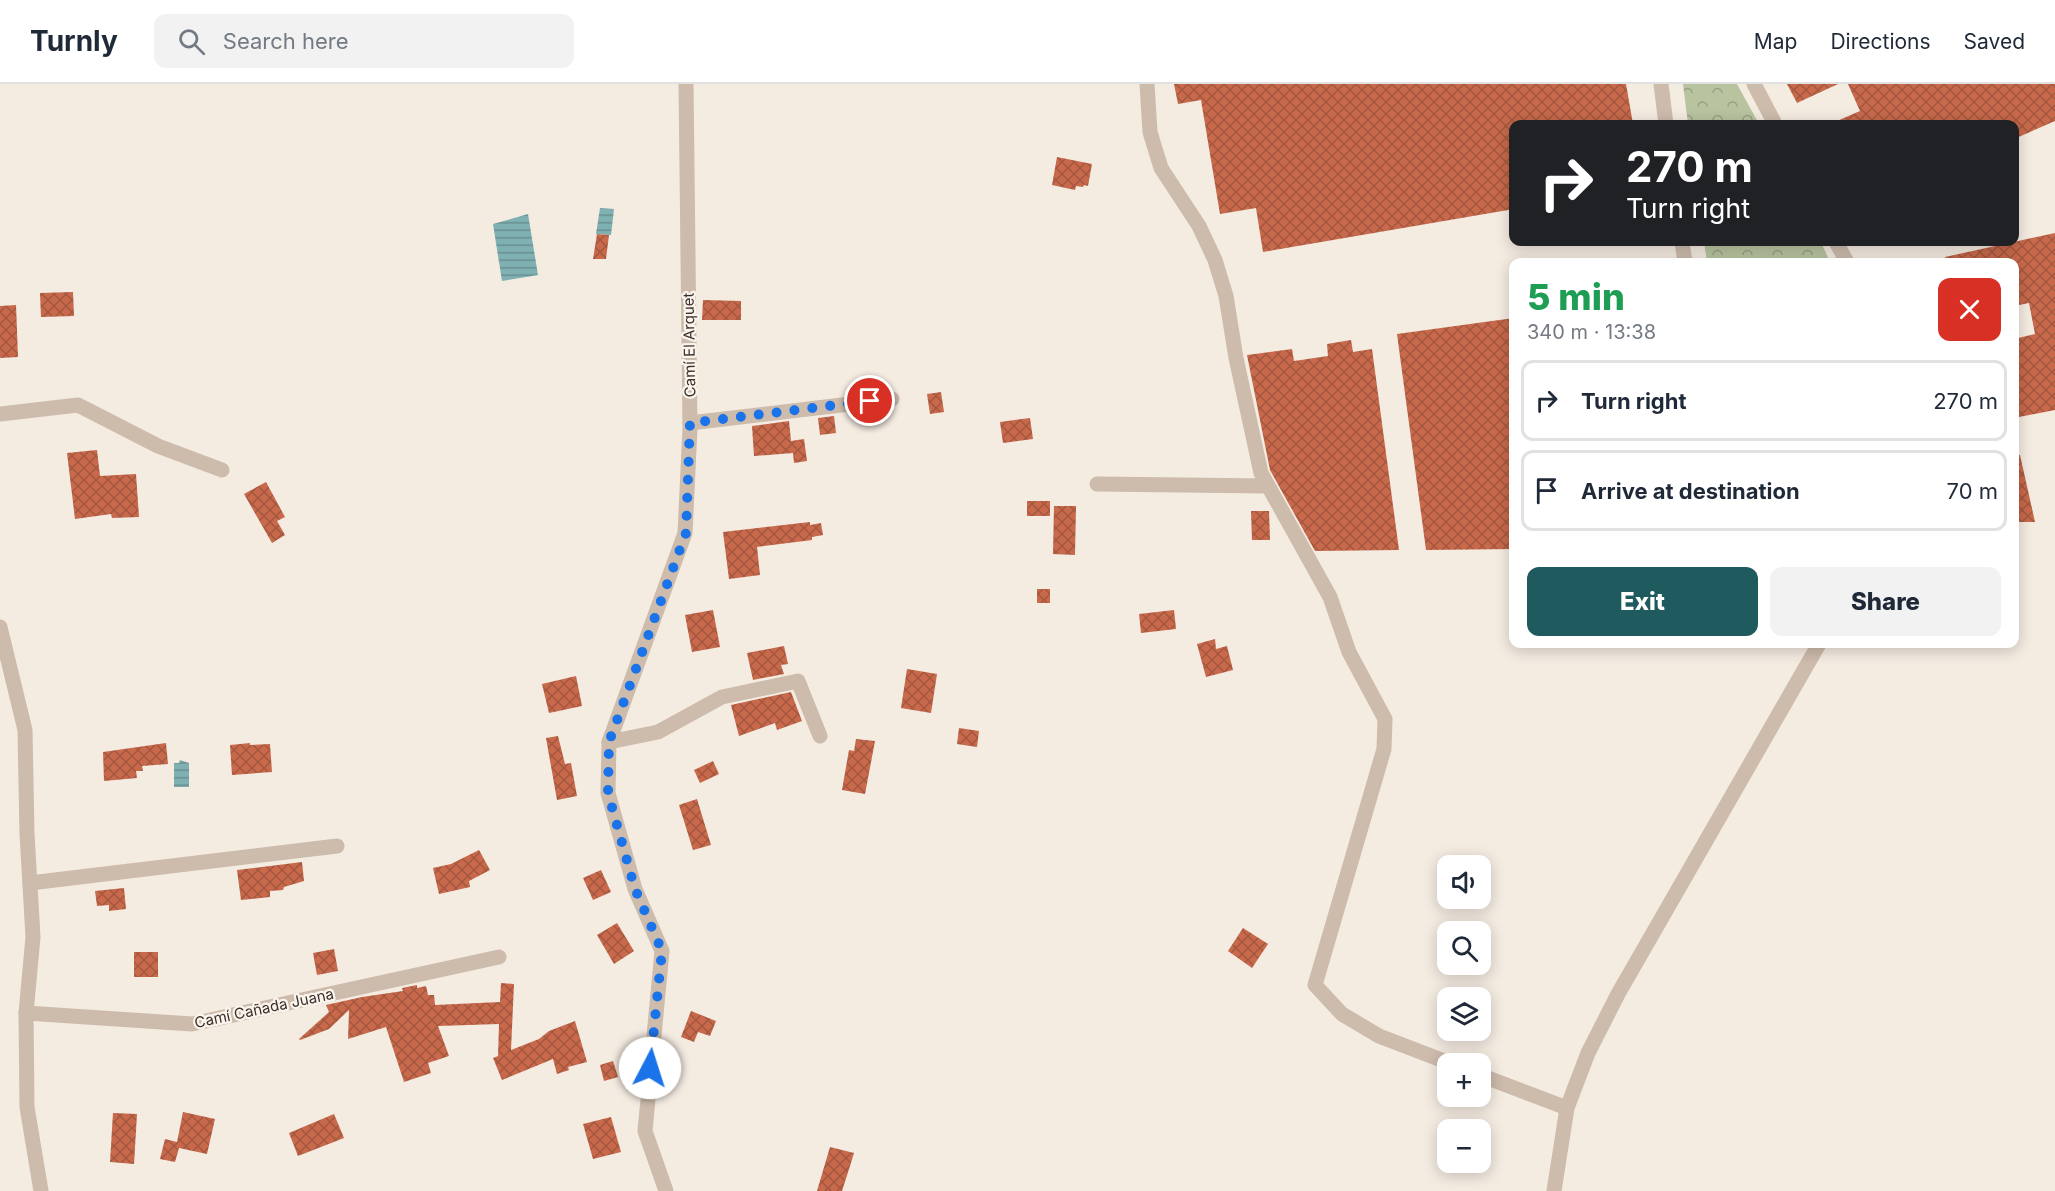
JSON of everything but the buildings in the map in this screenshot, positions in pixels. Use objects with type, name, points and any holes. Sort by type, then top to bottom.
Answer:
[{"type":"street","name":"Camí El Arquet","points":[[666,1191],[645,1131],[662,951],[635,889],[608,793],[609,742],[686,533],[690,423],[686,84]]},
{"type":"street","points":[[1147,84],[1150,132],[1161,168],[1199,226],[1215,260],[1226,296],[1236,358],[1261,473],[1330,597],[1349,652],[1385,719],[1384,749],[1315,985],[1342,1014],[1351,1020],[1379,1036],[1437,1058]]},
{"type":"street","points":[[1661,84],[1666,120]]},
{"type":"street","points":[[1754,84],[1773,120]]},
{"type":"street","points":[[690,423],[892,399]]},
{"type":"street","points":[[0,414],[78,405],[158,446],[222,470]]},
{"type":"street","points":[[1097,484],[1268,486]]},
{"type":"street","points":[[0,627],[25,729],[33,937],[26,1013],[27,1107],[41,1191]]},
{"type":"street","points":[[1554,1191],[1567,1108],[1588,1053],[1617,994],[1817,648]]},
{"type":"street","points":[[609,742],[658,732],[722,696],[798,681],[820,736]]},
{"type":"street","points":[[30,883],[337,846]]},
{"type":"street","name":"Camí Cañada Juana","points":[[26,1013],[192,1024],[499,957]]},
{"type":"street","points":[[1491,1079],[1567,1108]]},
{"type":"green space","points":[[1683,84],[1737,84],[1757,120],[1688,120]]},
{"type":"green space","points":[[1705,246],[1823,246],[1828,258],[1706,258]]},
{"type":"water","points":[[600,208],[614,209],[611,235],[596,234]]},
{"type":"water","points":[[528,214],[538,275],[502,281],[493,224]]},
{"type":"water","points":[[180,760],[189,763],[189,787],[174,787],[174,763],[179,763]]},
{"type":"route","points":[[650,1068],[662,951],[635,889],[608,793],[609,742],[686,533],[690,423],[870,401]]}]
